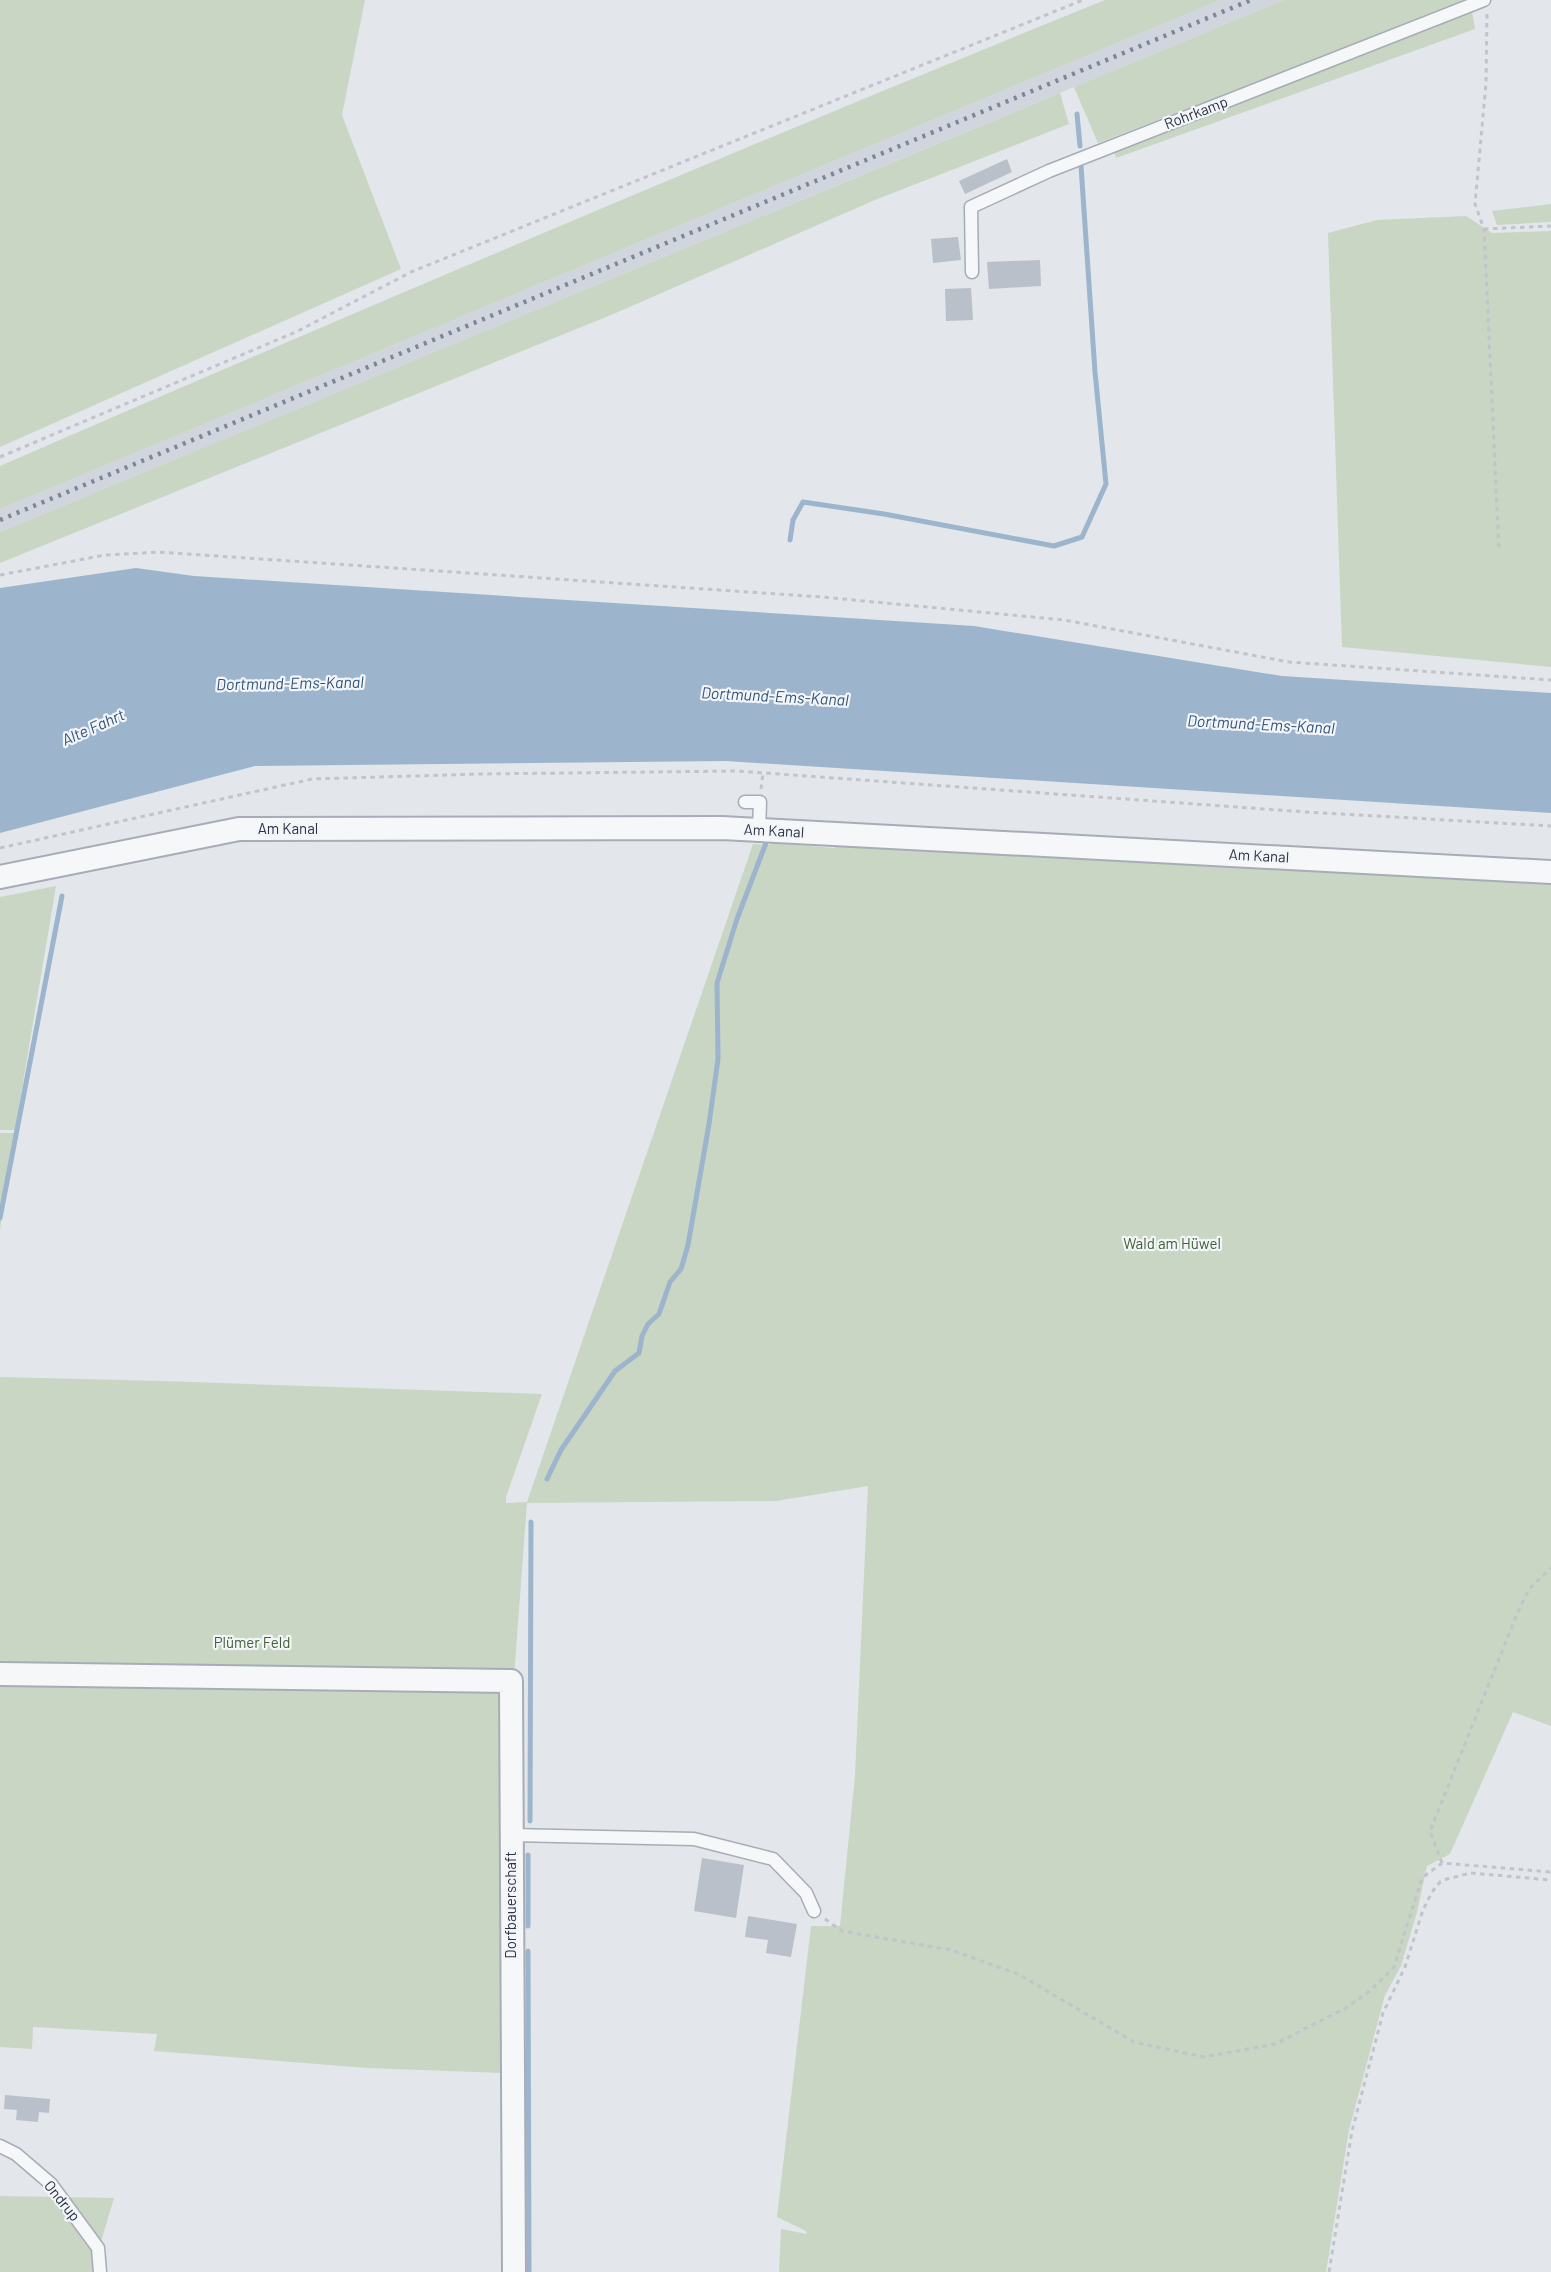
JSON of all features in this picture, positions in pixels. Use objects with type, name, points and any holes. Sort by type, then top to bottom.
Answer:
[{"type":"street","name":"Am Kanal","points":[[0,877],[239,829],[722,828],[1551,872]]},
{"type":"street","points":[[0,1674],[511,1681],[511,1835]]},
{"type":"street","name":"Dorfbauerschaft","points":[[511,1835],[514,2272]]},
{"type":"lane","name":"Rohrkamp","points":[[972,272],[971,207],[1049,171],[1486,6]]},
{"type":"lane","points":[[745,802],[760,802],[759,830]]},
{"type":"lane","name":"Dorfbauerschaft","points":[[511,1835],[694,1839],[762,1856],[773,1859],[806,1893],[814,1911]]},
{"type":"lane","name":"Ondrup","points":[[0,2146],[16,2154],[51,2184],[98,2247],[100,2272]]},
{"type":"path","points":[[0,457],[296,332],[411,272],[1083,0]]},
{"type":"path","points":[[1486,6],[1486,83],[1474,204],[1484,229],[1499,550]]},
{"type":"path","points":[[1484,229],[1551,226]]},
{"type":"path","points":[[0,575],[105,555],[169,552],[834,598],[1064,621],[1289,662],[1551,680]]},
{"type":"path","points":[[1442,1863],[1430,1832],[1517,1614],[1529,1589],[1551,1569]]},
{"type":"path","points":[[814,1911],[842,1931],[951,1950],[1017,1974],[1134,2042],[1204,2057],[1275,2044],[1346,2008],[1370,1991],[1394,1967],[1422,1878],[1442,1863],[1551,1872]]},
{"type":"path","points":[[1329,2272],[1352,2131],[1383,2013],[1405,1967],[1423,1910],[1432,1892],[1440,1882],[1471,1874],[1551,1880]]},
{"type":"path","points":[[1394,1967],[1405,1967]]},
{"type":"shaded area","points":[[1220,0],[1284,0],[0,532],[0,509]]},
{"type":"green space","points":[[0,0],[365,0],[342,115],[401,269],[0,447]]},
{"type":"green space","points":[[1105,0],[1220,0],[0,509],[0,466],[551,230]]},
{"type":"green space","points":[[1284,0],[1468,0],[1098,143],[1074,87]]},
{"type":"green space","points":[[1472,11],[1475,29],[1116,158],[1114,150]]},
{"type":"green space","points":[[1060,93],[1069,124],[875,200],[611,315],[0,563],[0,532]]},
{"type":"green space","points":[[1551,204],[1551,222],[1497,225],[1492,211]]},
{"type":"green space","points":[[1466,216],[1492,233],[1551,231],[1551,667],[1342,647],[1328,233],[1377,220]]},
{"type":"green space","name":"Wald am Hüwel","points":[[840,842],[1201,866],[1551,879],[1551,1726],[1513,1712],[1450,1854],[1427,1866],[1417,1912],[1401,1966],[1385,1995],[1349,2130],[1326,2272],[779,2272],[781,2229],[807,2234],[806,2231],[777,2217],[811,1926],[840,1926],[855,1776],[868,1486],[776,1501],[527,1503],[514,1676],[503,2073],[368,2068],[154,2051],[157,2034],[33,2027],[32,2049],[0,2047],[0,1377],[542,1394],[506,1497],[506,1503],[527,1502],[753,844],[770,845],[771,843],[834,848]]},
{"type":"green space","points":[[56,886],[15,1130],[0,1130],[0,897]]},
{"type":"green space","points":[[0,1133],[15,1133],[0,1229]]},
{"type":"green space","points":[[0,2196],[114,2198],[100,2245],[101,2272],[0,2272]]},
{"type":"water","points":[[136,568],[194,576],[974,626],[1282,676],[1551,693],[1551,813],[726,761],[255,766],[0,833],[0,588]]},
{"type":"building","points":[[1007,159],[1012,172],[965,194],[959,181]]},
{"type":"building","points":[[958,237],[961,260],[933,263],[931,239]]},
{"type":"building","points":[[1040,260],[1041,286],[989,289],[987,262]]},
{"type":"building","points":[[971,288],[973,320],[946,321],[945,289]]},
{"type":"building","points":[[702,1858],[744,1865],[736,1918],[694,1911]]},
{"type":"building","points":[[748,1916],[797,1924],[791,1957],[766,1953],[768,1940],[745,1937]]},
{"type":"building","points":[[5,2095],[50,2099],[49,2113],[39,2112],[38,2122],[16,2120],[17,2110],[4,2109]]},
{"type":"waterway","points":[[1077,114],[1080,146]]},
{"type":"waterway","points":[[790,540],[793,520],[803,502],[884,514],[1054,546],[1082,537],[1106,484],[1095,372],[1081,166]]},
{"type":"waterway","points":[[547,1479],[561,1450],[615,1371],[639,1353],[642,1336],[648,1324],[659,1314],[670,1282],[681,1269],[688,1245],[718,1059],[717,983],[737,919],[766,843]]},
{"type":"waterway","points":[[0,1218],[62,896]]},
{"type":"waterway","points":[[530,1821],[531,1522]]},
{"type":"waterway","points":[[528,1855],[528,1926]]},
{"type":"waterway","points":[[528,1951],[529,2272]]},
{"type":"railway","points":[[0,520],[1251,0]]},
{"type":"water label","name":"Dortmund-Ems-Kanal","points":[[290,683]]},
{"type":"water label","name":"Dortmund-Ems-Kanal","points":[[775,696]]},
{"type":"water label","name":"Dortmund-Ems-Kanal","points":[[1261,724]]},
{"type":"water label","name":"Alte Fahrt","points":[[93,727]]},
{"type":"park label","name":"Plümer Feld","points":[[252,1643]]}]
